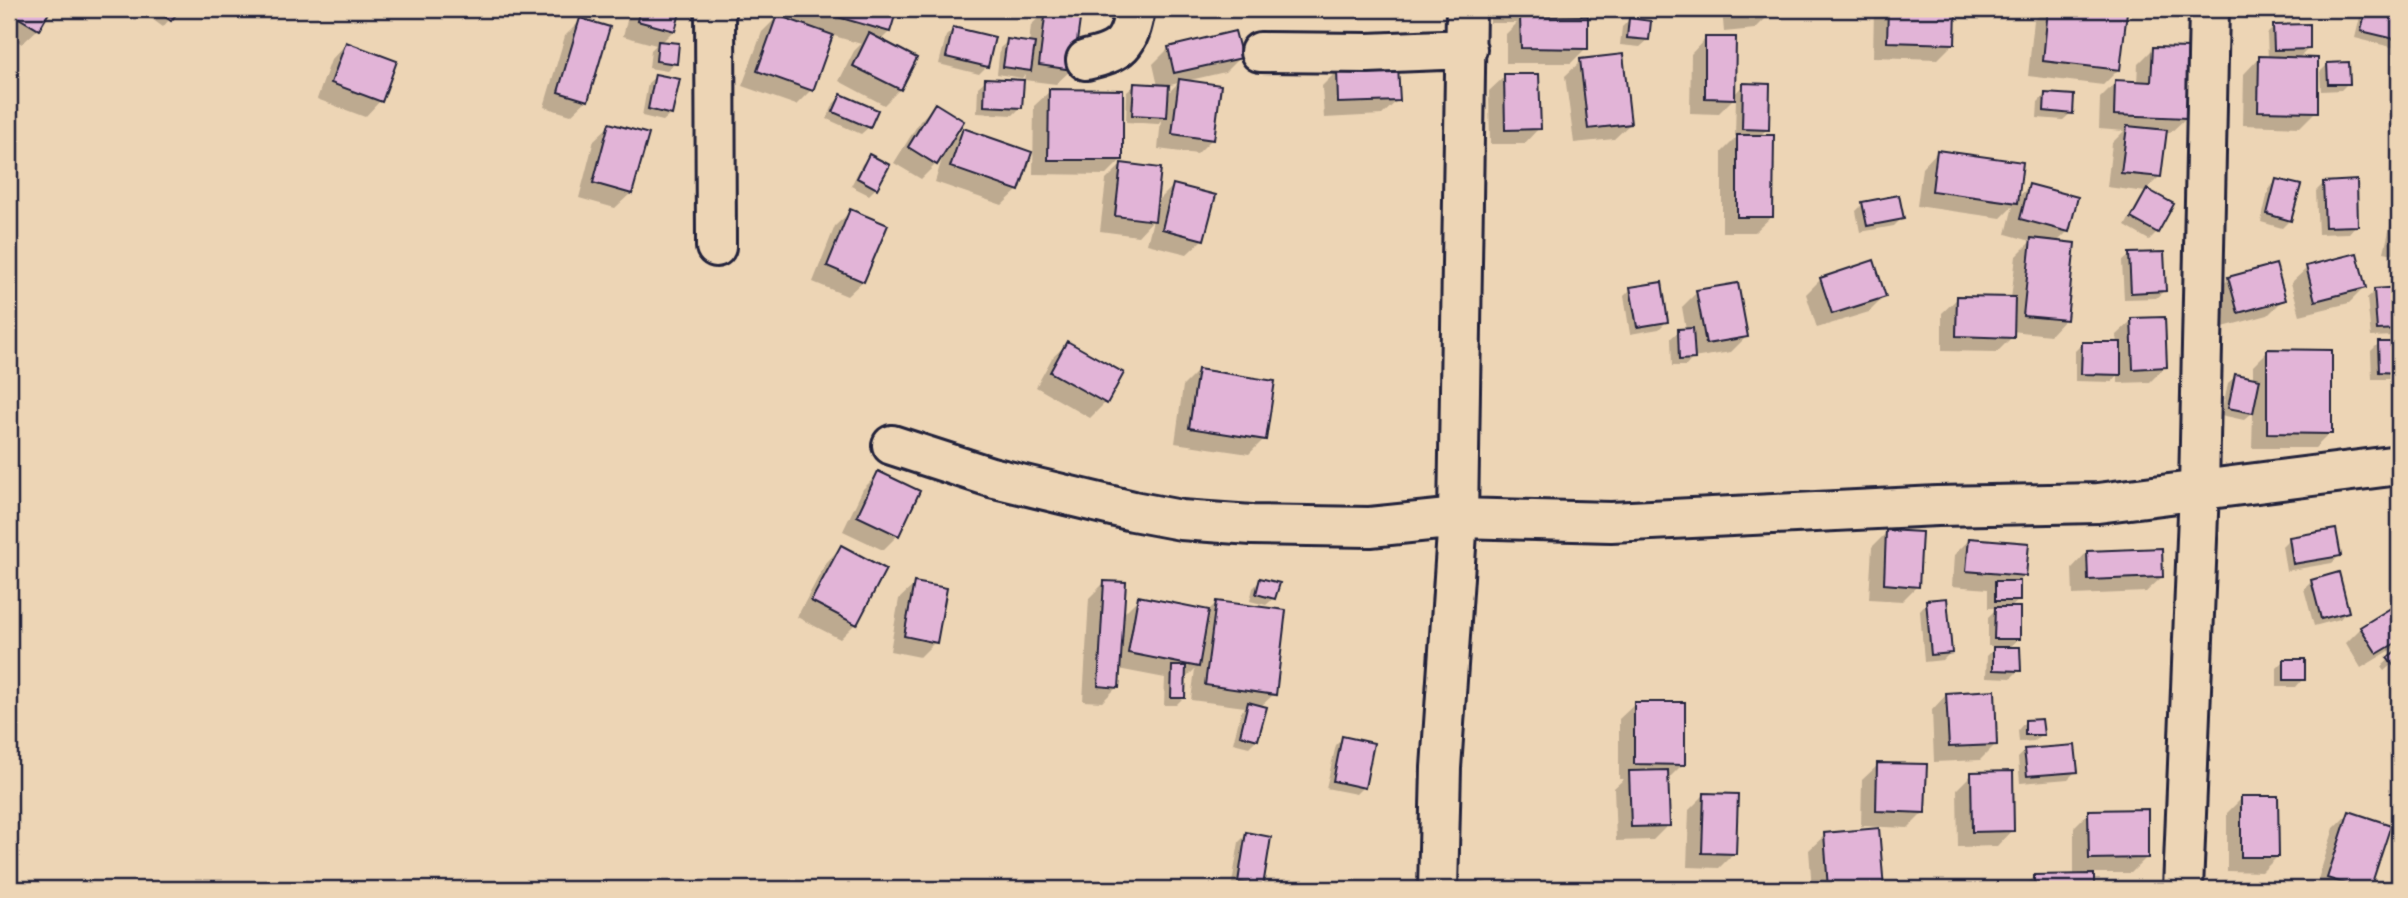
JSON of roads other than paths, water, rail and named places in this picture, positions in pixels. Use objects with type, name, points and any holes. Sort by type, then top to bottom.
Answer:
[{"type":"street","points":[[715,9],[716,247]]},
{"type":"street","points":[[1086,60],[1112,54],[1124,43],[1130,32],[1135,9]]},
{"type":"street","points":[[1438,889],[1441,768],[1458,518],[1466,9]]},
{"type":"street","points":[[2183,889],[2199,489],[2208,9]]},
{"type":"street","points":[[1260,52],[1356,53],[1466,49]]},
{"type":"street","points":[[892,445],[991,477],[1133,511],[1181,520],[1252,526],[1370,527],[1458,518],[1611,522],[1937,506],[2098,503],[2399,465]]}]
